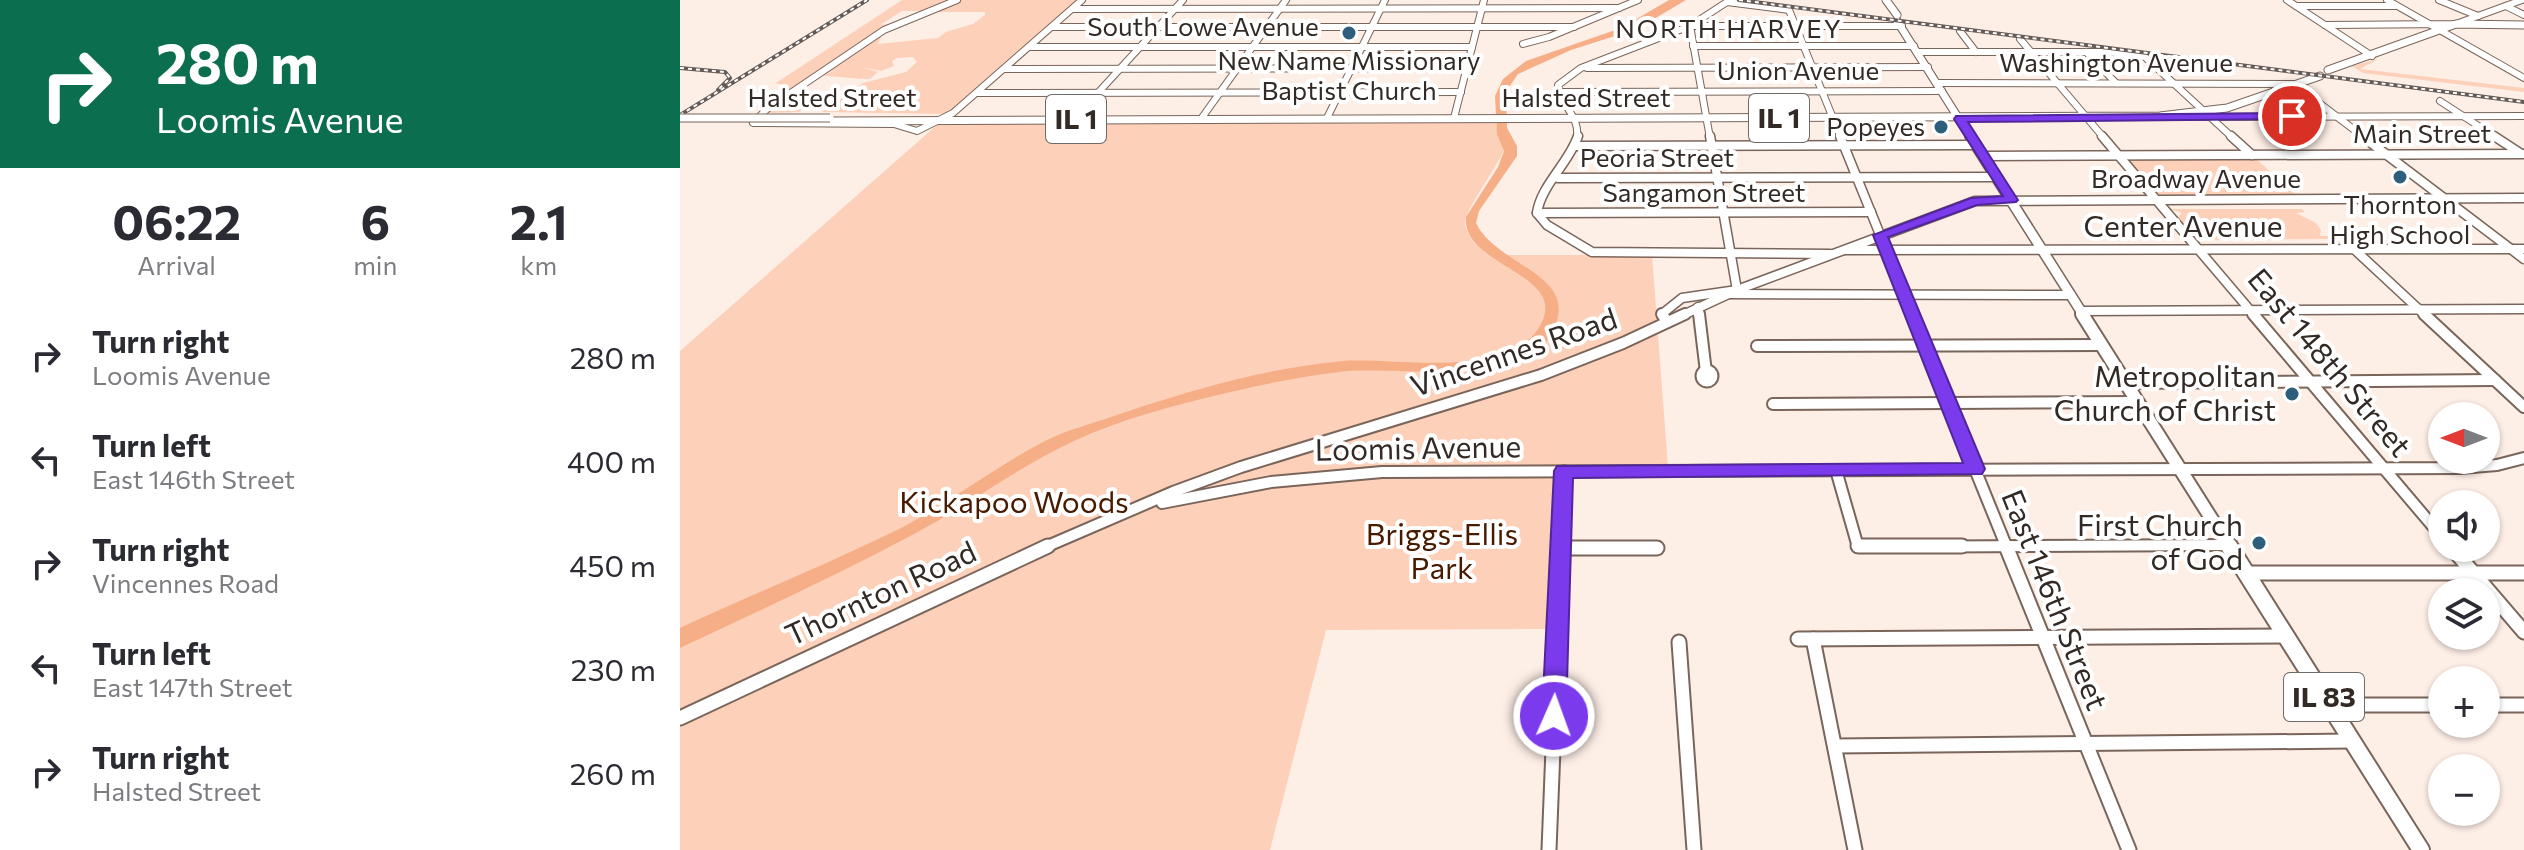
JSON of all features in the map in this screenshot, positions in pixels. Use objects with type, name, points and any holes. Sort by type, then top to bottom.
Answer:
[{"type":"main road","name":"IL 83","points":[[1886,0],[2421,850]]},
{"type":"main road","points":[[2440,31],[2479,22]]},
{"type":"main road","points":[[2333,69],[2456,24],[2524,25]]},
{"type":"main road","name":"Halsted Street","points":[[680,120],[2160,116],[2207,114],[2315,76]]},
{"type":"main road","points":[[1184,119],[1207,109],[1221,119]]},
{"type":"street","points":[[957,0],[884,30],[767,109],[753,123],[894,124],[913,131],[944,119],[1082,0]]},
{"type":"street","points":[[1074,119],[1183,0]]},
{"type":"street","points":[[1201,119],[1283,0]]},
{"type":"street","points":[[1327,118],[1385,0]]},
{"type":"street","points":[[1454,118],[1484,0]]},
{"type":"street","points":[[1523,44],[1638,0]]},
{"type":"street","points":[[2287,0],[2372,56]]},
{"type":"street","points":[[2387,0],[2524,78]]},
{"type":"street","points":[[2439,0],[2479,22]]},
{"type":"street","points":[[2325,25],[2479,22],[2522,0]]},
{"type":"street","points":[[1727,2],[1690,26],[1581,68],[1564,78],[1558,92],[1578,118],[1579,132],[1558,178],[1538,201],[1537,213],[1547,225],[1592,252],[1830,254]]},
{"type":"street","name":"East 146th Street","points":[[1727,2],[1789,10],[2129,850]]},
{"type":"street","points":[[2296,6],[2397,6]]},
{"type":"street","points":[[2506,6],[2524,15]]},
{"type":"street","points":[[1073,9],[1619,8]]},
{"type":"street","points":[[1690,26],[1796,26],[1897,18]]},
{"type":"street","points":[[1690,26],[1731,252],[1733,292],[1905,296],[2071,295]]},
{"type":"street","points":[[1051,27],[1574,27]]},
{"type":"street","points":[[1960,31],[1976,52]]},
{"type":"street","name":"East 148th Street","points":[[2020,39],[2428,520]]},
{"type":"street","points":[[1693,46],[2086,52],[2148,58],[2252,155]]},
{"type":"street","name":"South Lowe Avenue","points":[[1029,47],[1472,47]]},
{"type":"street","points":[[2086,52],[2116,83]]},
{"type":"street","points":[[1581,68],[1928,67]]},
{"type":"street","points":[[1004,69],[1467,68]]},
{"type":"street","name":"Washington Avenue","points":[[1940,87],[2174,82],[2294,84]]},
{"type":"street","points":[[2294,84],[2524,259]]},
{"type":"street","name":"Union Avenue","points":[[1558,92],[1822,92],[1940,87]]},
{"type":"street","points":[[977,93],[1461,92]]},
{"type":"street","points":[[2440,101],[2523,154]]},
{"type":"street","points":[[2207,114],[2524,116]]},
{"type":"street","points":[[1575,146],[1977,145]]},
{"type":"street","name":"Main Street","points":[[1984,156],[2523,154]]},
{"type":"street","name":"Peoria Street","points":[[1558,178],[1997,177]]},
{"type":"street","name":"Broadway Avenue","points":[[2012,200],[2524,198]]},
{"type":"street","name":"Vincennes Road","points":[[1376,426],[1541,375],[1733,292],[1975,201],[2012,200]]},
{"type":"street","name":"Sangamon Street","points":[[1537,213],[1871,212]]},
{"type":"street","name":"Center Avenue","points":[[1842,249],[1887,252],[2524,249]]},
{"type":"street","points":[[2355,250],[2524,407]]},
{"type":"street","name":"Vincennes Road","points":[[1667,322],[1662,314],[1682,298],[1733,292]]},
{"type":"street","points":[[1698,307],[1706,372]]},
{"type":"street","points":[[2080,311],[2524,309]]},
{"type":"street","points":[[1757,346],[2102,345]]},
{"type":"street","points":[[2126,383],[2495,380]]},
{"type":"street","points":[[1773,404],[2138,402]]},
{"type":"street","name":"Thornton Road","points":[[680,718],[998,568],[1133,511],[1241,467],[1376,426]]},
{"type":"street","name":"Loomis Avenue","points":[[1133,511],[1242,483],[1310,474],[2179,467],[2460,468],[2497,465],[2524,458]]},
{"type":"street","points":[[1836,470],[1856,542],[2006,546],[2227,545]]},
{"type":"street","points":[[1549,850],[1564,471]]},
{"type":"street","points":[[1561,548],[1657,548]]},
{"type":"street","points":[[2464,562],[2524,632]]},
{"type":"street","points":[[2246,573],[2524,573]]},
{"type":"street","points":[[1855,850],[1835,746],[1806,639],[2285,636]]},
{"type":"street","points":[[1679,642],[1694,850]]},
{"type":"street","points":[[2329,705],[2428,705]]},
{"type":"street","points":[[2500,705],[2524,705]]},
{"type":"street","points":[[1835,746],[2352,741]]},
{"type":"green space","points":[[902,0],[955,0],[934,11],[902,11],[880,25],[892,24],[770,105],[758,107],[783,92],[783,85],[775,83]]},
{"type":"green space","points":[[959,0],[1079,0],[948,114],[822,112],[863,83],[906,72],[917,62],[913,57],[897,58],[892,61],[894,66],[881,71],[862,67],[878,72],[870,79],[862,79],[866,76],[861,79],[819,75],[839,70],[823,73],[875,38],[881,37],[878,44],[938,38],[946,32],[973,24],[985,15],[985,12],[935,12]]},
{"type":"green space","points":[[2378,59],[2360,69],[2524,88],[2524,92],[2363,73],[2352,66]]},
{"type":"green space","points":[[819,90],[816,92],[822,92],[799,112],[768,113],[795,92]]},
{"type":"green space","points":[[1517,92],[1556,92],[1564,107],[1518,107]]},
{"type":"green space","name":"Kickapoo Woods","points":[[1495,121],[1504,150],[1470,209],[1465,224],[1484,252],[1488,255],[1652,255],[1668,467],[1366,468],[1364,475],[1558,475],[1552,629],[1326,630],[1270,850],[680,850],[680,351],[937,125],[944,123]]},
{"type":"green space","points":[[2126,157],[2254,157],[2296,195],[2158,195]]},
{"type":"green space","points":[[2169,209],[2302,209],[2305,212],[2296,213],[2316,223],[2321,230],[2320,236],[2335,239],[2196,240],[2193,237],[2201,236],[2186,228],[2178,217],[2182,213]]},
{"type":"shaded area","points":[[1669,0],[1686,0],[1637,29],[1571,50],[1518,74],[1507,90],[1507,128],[1517,146],[1517,156],[1479,211],[1476,223],[1502,251],[1549,286],[1557,300],[1558,317],[1548,339],[1532,354],[1509,364],[1481,370],[1361,371],[1308,376],[1196,400],[1127,420],[1055,450],[914,534],[680,648],[680,628],[895,531],[1026,451],[1070,430],[1198,389],[1285,369],[1343,361],[1448,363],[1501,355],[1522,345],[1538,329],[1545,310],[1542,295],[1530,282],[1480,248],[1469,234],[1466,217],[1498,167],[1504,151],[1497,134],[1495,96],[1503,79],[1526,61],[1621,28]]},
{"type":"railway","points":[[680,115],[867,0]]},
{"type":"railway","points":[[1739,0],[2524,102]]},
{"type":"railway","points":[[680,68],[725,72],[730,78],[718,90]]},
{"type":"place","name":"New Name Missionary Baptist Church","points":[[1349,33]]},
{"type":"place","name":"Popeyes","points":[[1941,127]]},
{"type":"place","name":"Thornton High School","points":[[2400,177]]},
{"type":"place","name":"Metropolitan Church of Christ","points":[[2292,394]]},
{"type":"place","name":"First Church of God","points":[[2259,543]]},
{"type":"district","name":"NORTH HARVEY","points":[[1729,29]]},
{"type":"route","points":[[1554,716],[1564,471],[1975,469],[1880,235],[1975,201],[2012,200],[1960,119],[2292,116]]},
{"type":"park label","name":"Briggs-Ellis Park","points":[[1442,552]]}]
